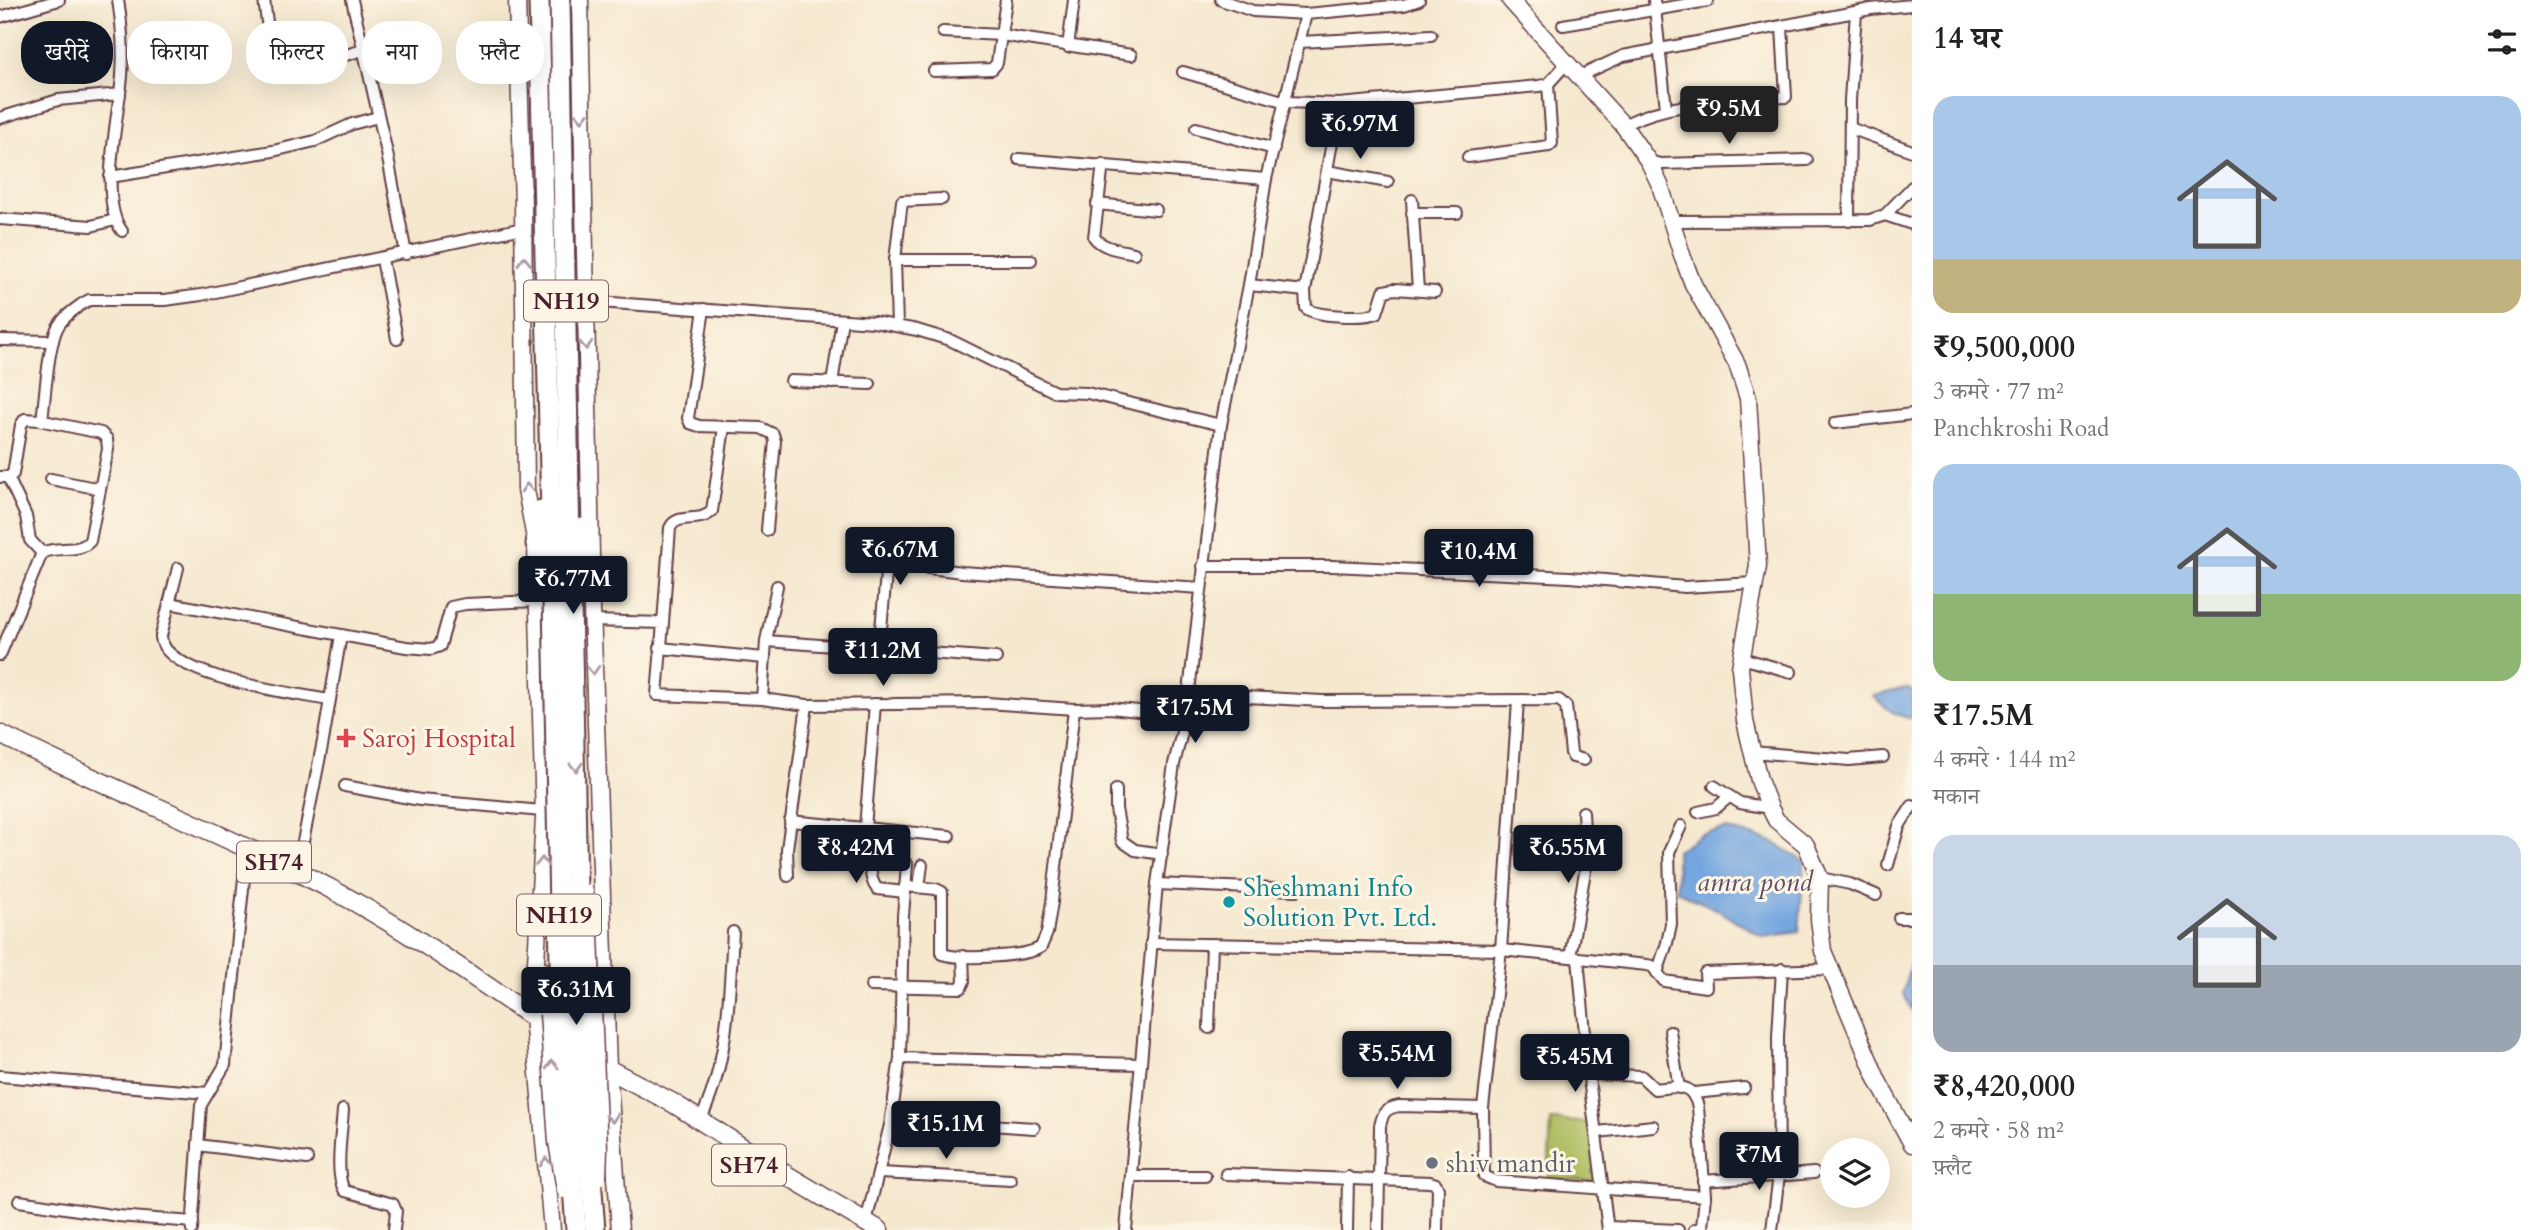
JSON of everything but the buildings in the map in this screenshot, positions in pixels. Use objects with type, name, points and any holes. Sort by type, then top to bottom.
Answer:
[{"type":"highway","name":"NH19","points":[[539,0],[561,1014],[574,1230]]},
{"type":"highway","name":"NH19","points":[[560,0],[569,447],[554,601],[577,824],[580,1034],[596,1230]]},
{"type":"highway","points":[[569,447],[592,592]]},
{"type":"highway","points":[[536,544],[549,458]]},
{"type":"main road","name":"SH74","points":[[0,734],[297,873],[392,923],[540,1016],[608,1069],[673,1103],[867,1227]]},
{"type":"main road","name":"SH74","points":[[649,1091],[668,1114],[867,1227]]},
{"type":"street","points":[[0,17],[59,0]]},
{"type":"street","points":[[118,0],[123,49],[110,177],[116,220],[122,231]]},
{"type":"street","points":[[264,0],[267,21]]},
{"type":"street","points":[[352,0],[362,45]]},
{"type":"street","points":[[517,0],[526,489],[536,544],[554,601],[540,906],[540,1016],[552,1230]]},
{"type":"street","points":[[580,0],[592,621],[608,1069],[620,1230]]},
{"type":"street","points":[[934,71],[992,69],[997,63],[1006,0]]},
{"type":"street","points":[[1068,47],[1074,0]]},
{"type":"street","points":[[1221,0],[1253,11],[1311,14],[1404,5],[1419,0]]},
{"type":"street","points":[[1126,1230],[1157,884],[1174,764],[1186,716],[1221,425],[1249,285],[1266,179],[1300,42],[1315,0]]},
{"type":"street","points":[[1515,1],[1623,125],[1649,162],[1673,221],[1693,285],[1737,364],[1748,398],[1758,566],[1740,668],[1745,721],[1759,780],[1770,808],[1776,820],[1806,845],[1820,878],[1823,951],[1878,1081],[1912,1144]]},
{"type":"street","points":[[1563,25],[1655,6],[1707,1]]},
{"type":"street","points":[[1580,76],[1623,56],[1856,12],[1912,5]]},
{"type":"street","points":[[1655,6],[1666,108]]},
{"type":"street","points":[[1849,221],[1850,128],[1856,12]]},
{"type":"street","points":[[1623,125],[1666,108],[1786,97],[1782,27]]},
{"type":"street","points":[[943,32],[1001,35],[1131,55]]},
{"type":"street","points":[[1300,42],[1431,35]]},
{"type":"street","points":[[1183,72],[1286,102],[1339,104],[1548,84],[1567,63]]},
{"type":"street","points":[[371,84],[406,254]]},
{"type":"street","points":[[1468,157],[1549,146],[1552,143],[1552,132],[1548,84]]},
{"type":"street","points":[[0,118],[58,100],[120,94]]},
{"type":"street","points":[[1339,104],[1304,304],[1310,312],[1369,316],[1377,313],[1384,291],[1395,289],[1435,292]]},
{"type":"street","points":[[110,177],[273,151],[315,141],[352,124],[378,117]]},
{"type":"street","points":[[1196,128],[1274,149]]},
{"type":"street","points":[[1850,128],[1912,151]]},
{"type":"street","points":[[1019,159],[1266,179]]},
{"type":"street","points":[[1649,162],[1661,164],[1807,160]]},
{"type":"street","points":[[1103,164],[1094,237],[1098,243],[1134,253]]},
{"type":"street","points":[[1327,171],[1388,182]]},
{"type":"street","points":[[1673,221],[1870,220],[1885,215],[1910,191]]},
{"type":"street","points":[[897,326],[895,260],[902,201],[942,199]]},
{"type":"street","points":[[1412,200],[1418,290]]},
{"type":"street","points":[[1097,204],[1156,210]]},
{"type":"street","points":[[1412,213],[1457,212]]},
{"type":"street","points":[[1885,215],[1912,224]]},
{"type":"street","points":[[0,219],[91,226],[116,220]]},
{"type":"street","points":[[41,420],[53,341],[58,326],[80,304],[89,300],[141,301],[189,297],[523,228]]},
{"type":"street","points":[[382,258],[397,339]]},
{"type":"street","points":[[895,260],[1031,260]]},
{"type":"street","points":[[1249,285],[1305,291]]},
{"type":"street","points":[[585,301],[897,326],[950,340],[1055,392],[1087,393],[1221,425]]},
{"type":"street","points":[[704,309],[688,418],[690,423],[699,426],[761,428],[773,433],[775,440],[767,530]]},
{"type":"street","points":[[832,383],[842,320]]},
{"type":"street","points":[[0,340],[53,341]]},
{"type":"street","points":[[791,381],[870,384]]},
{"type":"street","points":[[1836,423],[1912,414]]},
{"type":"street","points":[[0,655],[42,553],[88,544],[108,449],[105,435],[29,419],[22,422],[15,469],[11,476],[4,477],[26,516],[30,540],[42,553]]},
{"type":"street","points":[[724,427],[712,511],[704,518],[677,520],[670,528],[657,695],[762,699],[807,705],[987,703],[1074,709],[1110,708],[1186,716]]},
{"type":"street","points":[[51,479],[100,489]]},
{"type":"street","points":[[879,651],[887,563],[962,572],[1201,588]]},
{"type":"street","points":[[1203,566],[1332,566],[1570,577],[1685,587],[1754,583]]},
{"type":"street","points":[[178,568],[161,642],[163,646],[180,660],[213,676],[329,700]]},
{"type":"street","points":[[762,699],[766,641],[777,586]]},
{"type":"street","points":[[169,603],[431,649],[440,646],[451,607],[464,604],[554,601]]},
{"type":"street","points":[[592,621],[663,622]]},
{"type":"street","points":[[297,873],[341,635]]},
{"type":"street","points":[[766,641],[996,658]]},
{"type":"street","points":[[660,648],[764,658]]},
{"type":"street","points":[[1742,658],[1791,672]]},
{"type":"street","points":[[1189,694],[1322,701],[1563,702],[1566,706],[1571,753],[1573,757],[1584,760]]},
{"type":"street","points":[[1518,701],[1501,950],[1483,1108],[1483,1176],[1488,1180],[1705,1196]]},
{"type":"street","points":[[875,704],[870,829],[872,884],[877,890],[919,887],[942,892],[941,951],[947,956],[1025,954],[1041,947],[1047,933],[1050,912],[1074,709]]},
{"type":"street","points":[[788,876],[790,821],[807,705]]},
{"type":"street","points":[[1752,752],[1849,760],[1883,757]]},
{"type":"street","points":[[345,786],[421,800],[543,811]]},
{"type":"street","points":[[1714,786],[1740,803],[1770,808]]},
{"type":"street","points":[[1116,790],[1116,809],[1122,841],[1135,849],[1162,854]]},
{"type":"street","points":[[1698,812],[1716,807],[1728,797]]},
{"type":"street","points":[[1888,865],[1899,826],[1912,806]]},
{"type":"street","points":[[1583,812],[1587,866],[1574,958],[1608,1228],[1678,1230]]},
{"type":"street","points":[[790,821],[949,836]]},
{"type":"street","points":[[1657,973],[1671,924],[1670,852],[1681,827]]},
{"type":"street","points":[[19,1201],[192,1226],[201,1105],[225,1065],[247,849]]},
{"type":"street","points":[[867,1227],[891,1118],[900,1058],[907,864]]},
{"type":"street","points":[[919,887],[922,865]]},
{"type":"street","points":[[1820,878],[1850,884],[1876,895]]},
{"type":"street","points":[[1157,884],[1296,890]]},
{"type":"street","points":[[1899,918],[1912,918]]},
{"type":"street","points":[[700,1121],[712,1096],[727,1033],[733,932]]},
{"type":"street","points":[[1151,943],[1501,950],[1647,965],[1652,966],[1664,981],[1706,987],[1705,973],[1831,969]]},
{"type":"street","points":[[1209,1028],[1212,944]]},
{"type":"street","points":[[871,986],[961,988],[964,981],[963,956]]},
{"type":"street","points":[[1772,1230],[1779,1175],[1778,1049],[1782,970]]},
{"type":"street","points":[[540,1016],[557,1142],[574,1230]]},
{"type":"street","points":[[1671,1031],[1679,1088]]},
{"type":"street","points":[[900,1058],[1140,1064]]},
{"type":"street","points":[[1589,1074],[1641,1076],[1655,1089],[1689,1089],[1694,1093],[1698,1107],[1705,1196],[1702,1227],[1694,1230]]},
{"type":"street","points":[[0,1076],[208,1093]]},
{"type":"street","points":[[1694,1093],[1744,1088]]},
{"type":"street","points":[[1378,1230],[1380,1126],[1382,1114],[1386,1109],[1399,1106],[1483,1108]]},
{"type":"street","points":[[343,1110],[339,1175],[341,1187],[345,1191],[393,1205],[396,1211],[394,1230]]},
{"type":"street","points":[[891,1118],[1034,1128]]},
{"type":"street","points":[[1597,1132],[1653,1126]]},
{"type":"street","points":[[198,1145],[307,1159]]},
{"type":"street","points":[[880,1173],[1011,1180]]},
{"type":"street","points":[[1703,1181],[1814,1173]]},
{"type":"street","points":[[1226,1174],[1430,1182],[1436,1184],[1438,1189],[1437,1230]]},
{"type":"street","points":[[1131,1176],[1205,1176]]},
{"type":"street","points":[[1347,1230],[1348,1177]]},
{"type":"green space","points":[[1551,1120],[1593,1123],[1599,1181],[1548,1179]]},
{"type":"water","points":[[1905,688],[1912,690],[1912,717],[1896,714],[1873,696]]},
{"type":"water","name":"amra pond","points":[[1727,829],[1773,842],[1804,861],[1799,932],[1763,937],[1714,908],[1677,891],[1676,851],[1701,834]]},
{"type":"water","points":[[1912,962],[1912,1011],[1903,993]]},
{"type":"place","name":"Saroj Hospital","points":[[346,738]]},
{"type":"place","name":"Sheshmani Info Solution Pvt. Ltd.","points":[[1229,902]]},
{"type":"place","name":"shiv mandir","points":[[1432,1163]]}]
